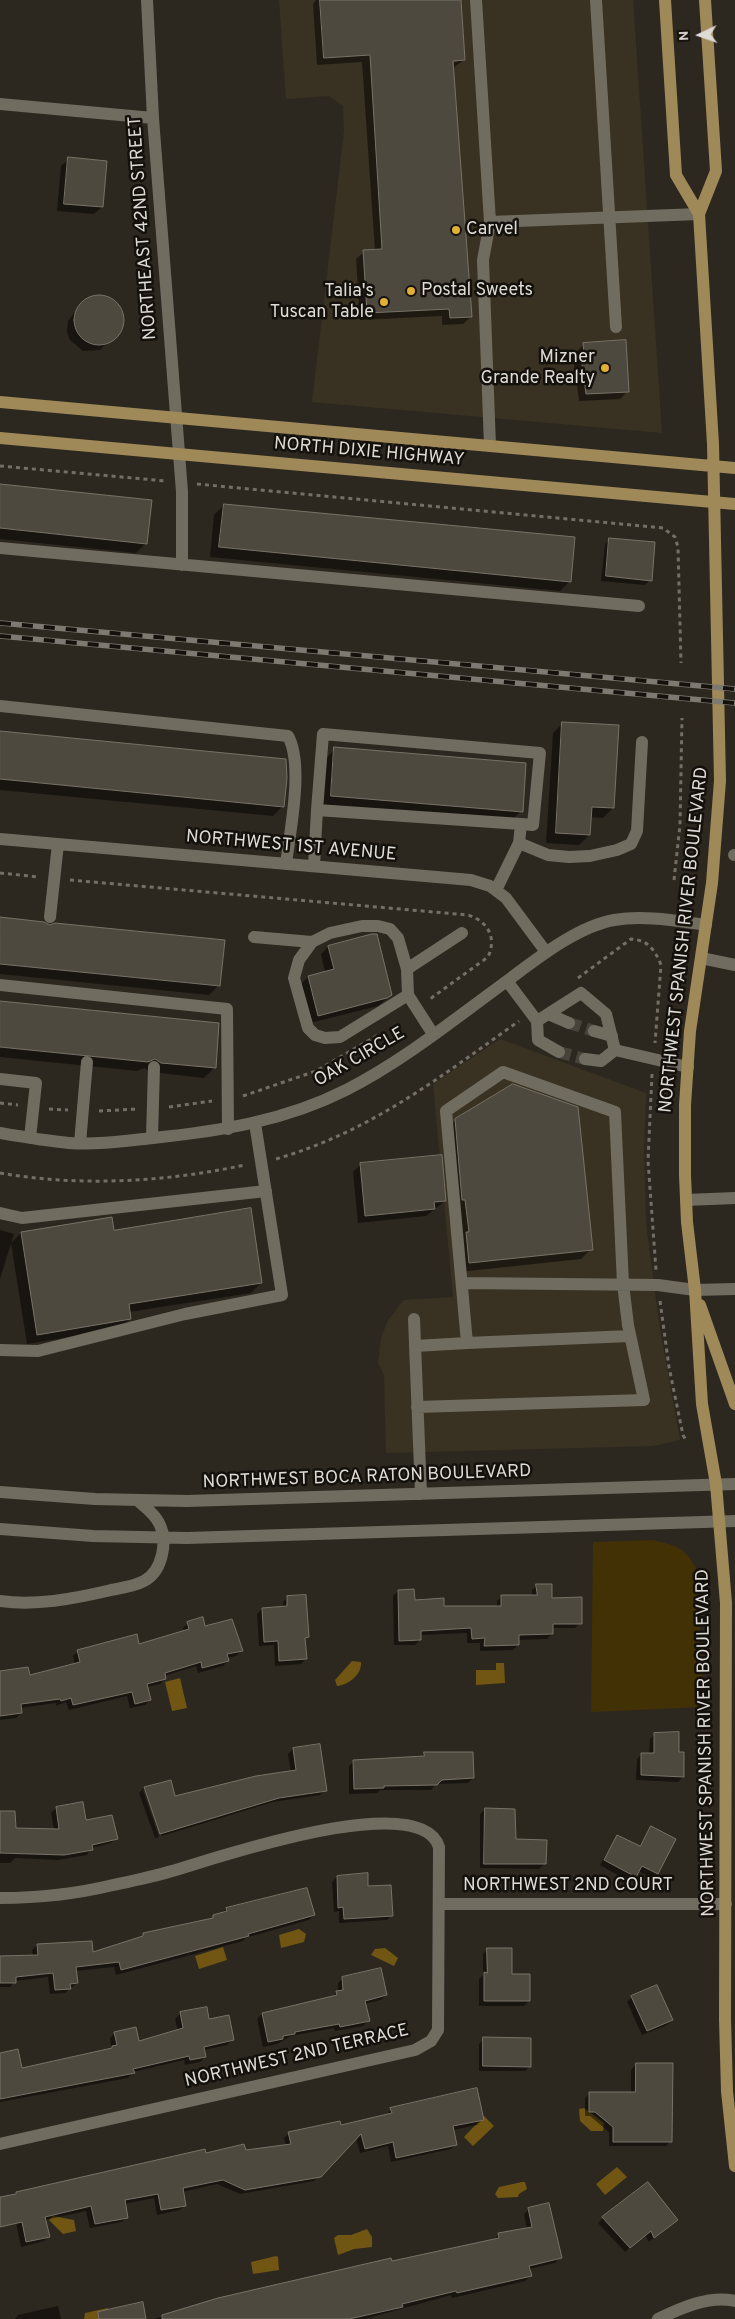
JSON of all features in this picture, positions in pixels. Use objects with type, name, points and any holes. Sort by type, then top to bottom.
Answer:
[{"type":"main road","points":[[665,0],[676,176],[699,214]]},
{"type":"main road","points":[[699,214],[716,171],[705,0]]},
{"type":"main road","name":"NORTHWEST SPANISH RIVER BOULEVARD","points":[[699,214],[713,466],[720,781],[716,840],[688,1067],[684,1142],[686,1200],[695,1290],[702,1404],[716,1484],[727,1642],[727,2083],[735,2166]]},
{"type":"main road","name":"NORTH DIXIE HIGHWAY","points":[[0,402],[735,468]]},
{"type":"main road","name":"NORTH DIXIE HIGHWAY","points":[[0,438],[735,504]]},
{"type":"main road","name":"NORTHWEST SPANISH RIVER BOULEVARD","points":[[695,1290],[735,1404]]},
{"type":"main road","points":[[727,2083],[735,2106]]},
{"type":"street","name":"NORTHEAST 42ND STREET","points":[[147,0],[153,118],[181,482],[182,565]]},
{"type":"street","points":[[476,0],[490,222],[483,260],[490,446]]},
{"type":"street","points":[[596,0],[616,327]]},
{"type":"street","points":[[0,104],[153,118]]},
{"type":"street","points":[[490,222],[699,214]]},
{"type":"street","points":[[0,548],[639,606]]},
{"type":"street","points":[[0,706],[288,736],[295,748],[296,772],[286,864]]},
{"type":"street","points":[[314,866],[323,734],[540,753],[533,825],[318,810]]},
{"type":"street","points":[[519,843],[548,855],[569,857],[617,850],[631,844],[637,832],[642,742]]},
{"type":"street","points":[[496,890],[519,843],[521,824]]},
{"type":"street","name":"NORTHWEST 1ST AVENUE","points":[[0,839],[471,880],[496,890],[506,898],[546,952]]},
{"type":"street","points":[[50,917],[58,844]]},
{"type":"street","name":"OAK CIRCLE","points":[[0,1134],[80,1143],[152,1138],[228,1129],[303,1109],[345,1090],[386,1068],[546,952],[591,928],[613,920],[659,919],[706,925]]},
{"type":"street","points":[[254,937],[312,942],[330,934],[362,926],[390,929],[398,938],[407,969],[408,995],[433,1034]]},
{"type":"street","points":[[407,969],[462,933]]},
{"type":"street","points":[[312,942],[299,960],[294,978],[308,1028],[315,1035],[325,1038],[340,1038],[408,995]]},
{"type":"street","points":[[701,958],[735,964]]},
{"type":"street","points":[[507,981],[542,1017],[569,1023]]},
{"type":"street","points":[[0,985],[227,1009],[228,1129]]},
{"type":"street","points":[[559,1052],[538,1040],[542,1017],[581,993],[606,1014],[615,1050]]},
{"type":"street","points":[[594,1031],[612,1036]]},
{"type":"street","points":[[615,1050],[688,1067]]},
{"type":"street","points":[[585,1059],[601,1061],[615,1050]]},
{"type":"street","points":[[80,1143],[87,1062]]},
{"type":"street","points":[[152,1138],[154,1067]]},
{"type":"street","points":[[417,1407],[644,1400],[630,1336],[623,1284],[615,1112],[503,1072],[446,1111],[467,1343]]},
{"type":"street","points":[[0,1079],[36,1083],[30,1138]]},
{"type":"street","points":[[0,1350],[38,1351],[185,1314],[282,1295],[255,1123]]},
{"type":"street","points":[[0,1212],[22,1218],[266,1191]]},
{"type":"street","points":[[686,1200],[735,1198]]},
{"type":"street","points":[[462,1282],[623,1284],[658,1285],[695,1290],[735,1289]]},
{"type":"street","points":[[414,1319],[421,1494]]},
{"type":"street","points":[[415,1346],[630,1336]]},
{"type":"street","name":"NORTHWEST BOCA RATON BOULEVARD","points":[[0,1492],[187,1501],[735,1484]]},
{"type":"street","points":[[0,1601],[33,1603],[56,1601],[132,1586],[146,1580],[160,1561],[164,1537],[159,1523],[138,1500]]},
{"type":"street","points":[[0,1529],[93,1536],[164,1537],[735,1521]]},
{"type":"street","name":"NORTHWEST 2ND TERRACE","points":[[0,1898],[73,1894],[172,1871],[204,1860],[290,1837],[378,1823],[408,1825],[426,1830],[436,1838],[439,1847],[438,2030],[431,2041],[415,2050],[0,2144]]},
{"type":"street","name":"NORTHWEST 2ND COURT","points":[[440,1904],[726,1904]]},
{"type":"street","points":[[658,2319],[694,2304],[720,2300],[735,2301]]},
{"type":"path","points":[[0,466],[663,528],[675,537],[678,547],[681,663]]},
{"type":"path","points":[[674,880],[680,825],[682,718]]},
{"type":"path","points":[[0,873],[468,915],[478,918],[485,924],[492,940],[488,957],[416,1008]]},
{"type":"path","points":[[661,965],[653,1060],[648,1161],[658,1285],[670,1367],[683,1436],[687,1442]]},
{"type":"shaded area","points":[[279,0],[633,0],[662,433],[312,402],[344,131],[343,106],[329,96],[286,99]]},
{"type":"shaded area","points":[[500,1039],[646,1093],[644,1150],[646,1224],[659,1323],[680,1440],[653,1446],[386,1453],[384,1375],[378,1363],[381,1338],[388,1320],[404,1300],[453,1297],[433,1084]]},
{"type":"shaded area","points":[[653,1540],[680,1549],[688,1556],[697,1570],[704,1707],[591,1712],[593,1542]]},
{"type":"shaded area","points":[[352,1661],[361,1662],[357,1675],[346,1684],[337,1686],[335,1680]]},
{"type":"shaded area","points":[[496,1663],[504,1663],[505,1683],[476,1685],[476,1670],[496,1670]]},
{"type":"shaded area","points":[[180,1678],[187,1708],[172,1711],[165,1682]]},
{"type":"shaded area","points":[[299,1929],[306,1934],[304,1942],[281,1948],[279,1935]]},
{"type":"shaded area","points":[[223,1947],[227,1960],[199,1969],[195,1956]]},
{"type":"shaded area","points":[[385,1948],[398,1958],[394,1966],[371,1955],[375,1949]]},
{"type":"shaded area","points":[[584,2108],[604,2123],[603,2131],[591,2131],[580,2121],[579,2109]]},
{"type":"shaded area","points":[[484,2116],[494,2126],[473,2146],[464,2137]]},
{"type":"shaded area","points":[[617,2167],[627,2177],[605,2195],[596,2184]]},
{"type":"shaded area","points":[[525,2182],[527,2189],[519,2194],[518,2197],[498,2198],[495,2194],[499,2187]]},
{"type":"shaded area","points":[[53,2216],[74,2220],[76,2231],[63,2234],[49,2220]]},
{"type":"shaded area","points":[[367,2229],[372,2237],[372,2247],[354,2249],[338,2255],[334,2238],[338,2235],[351,2235]]},
{"type":"shaded area","points":[[278,2257],[279,2270],[253,2274],[251,2262]]},
{"type":"shaded area","points":[[108,2308],[110,2319],[84,2319],[85,2313]]},
{"type":"building","points":[[320,0],[461,0],[465,60],[453,61],[472,317],[450,318],[449,309],[367,313],[363,250],[382,249],[370,55],[324,58]]},
{"type":"building","points":[[68,157],[107,161],[103,207],[64,204]]},
{"type":"building","points":[[99,295],[109,297],[117,302],[122,310],[124,320],[122,330],[117,338],[109,343],[99,345],[89,343],[81,338],[76,330],[74,320],[76,310],[81,302],[89,297]]},
{"type":"building","name":"Mizner Grande Realty","points":[[626,340],[629,392],[586,394],[581,356],[584,356],[583,343]]},
{"type":"building","points":[[0,484],[152,500],[147,544],[0,528]]},
{"type":"building","points":[[224,504],[575,537],[571,582],[219,547]]},
{"type":"building","points":[[609,538],[655,542],[652,581],[606,576]]},
{"type":"building","points":[[562,722],[619,725],[614,808],[592,807],[590,835],[556,833]]},
{"type":"building","points":[[0,731],[286,759],[287,778],[284,807],[0,779]]},
{"type":"building","points":[[334,747],[526,763],[523,812],[331,796]]},
{"type":"building","points":[[0,917],[44,922],[50,925],[55,923],[225,940],[220,986],[0,964]]},
{"type":"building","points":[[377,934],[392,995],[387,998],[318,1016],[308,976],[334,969],[328,946]]},
{"type":"building","points":[[0,1001],[219,1023],[216,1068],[161,1063],[155,1059],[148,1062],[0,1047]]},
{"type":"building","points":[[513,1084],[578,1107],[593,1250],[469,1263],[466,1232],[469,1232],[465,1200],[462,1200],[455,1119]]},
{"type":"building","points":[[442,1155],[446,1201],[434,1202],[435,1209],[365,1216],[360,1163]]},
{"type":"building","points":[[251,1208],[262,1283],[129,1304],[131,1319],[37,1335],[21,1232],[112,1217],[114,1230]]},
{"type":"building","points":[[536,1584],[552,1584],[552,1598],[582,1597],[582,1624],[553,1624],[553,1634],[519,1635],[519,1645],[484,1646],[485,1638],[472,1639],[471,1628],[421,1631],[421,1640],[399,1641],[398,1590],[414,1589],[415,1600],[444,1598],[444,1606],[501,1606],[501,1595],[537,1595]]},
{"type":"building","points":[[306,1595],[309,1637],[305,1638],[307,1659],[279,1661],[278,1641],[264,1642],[262,1608],[287,1606],[287,1596]]},
{"type":"building","points":[[203,1617],[205,1626],[232,1619],[243,1651],[227,1654],[229,1661],[202,1668],[201,1662],[165,1673],[166,1679],[147,1684],[151,1700],[135,1704],[132,1692],[73,1705],[71,1698],[61,1701],[60,1699],[21,1704],[22,1713],[0,1716],[0,1671],[28,1667],[30,1675],[80,1662],[77,1650],[137,1634],[139,1644],[189,1629],[187,1622]]},
{"type":"building","points":[[679,1732],[679,1752],[684,1752],[684,1777],[641,1775],[641,1753],[654,1753],[654,1733]]},
{"type":"building","points":[[320,1744],[327,1791],[279,1798],[160,1834],[144,1787],[171,1780],[175,1796],[256,1776],[296,1770],[293,1748]]},
{"type":"building","points":[[424,1752],[473,1752],[474,1778],[442,1780],[437,1785],[384,1786],[384,1788],[354,1789],[353,1760],[424,1756]]},
{"type":"building","points":[[83,1802],[86,1820],[112,1815],[118,1839],[92,1845],[93,1850],[64,1855],[0,1853],[0,1811],[15,1811],[16,1828],[59,1829],[56,1807]]},
{"type":"building","points":[[485,1808],[515,1809],[516,1839],[547,1840],[546,1864],[484,1864]]},
{"type":"building","points":[[651,1826],[676,1839],[658,1874],[642,1866],[636,1877],[604,1860],[617,1835],[640,1846]]},
{"type":"building","points":[[368,1873],[368,1886],[391,1885],[393,1916],[344,1919],[343,1907],[338,1908],[337,1876]]},
{"type":"building","points":[[307,1888],[315,1915],[248,1934],[249,1936],[121,1970],[119,1962],[76,1967],[78,1983],[70,1984],[71,1989],[55,1990],[53,1973],[16,1977],[16,1983],[0,1983],[0,1956],[38,1955],[37,1944],[92,1941],[93,1952],[143,1936],[143,1933],[213,1918],[213,1915],[227,1911],[226,1908]]},
{"type":"building","points":[[487,1948],[512,1948],[512,1974],[530,1974],[530,2001],[484,2001],[484,1972],[487,1973]]},
{"type":"building","points":[[381,1968],[387,1995],[365,2001],[370,2021],[340,2027],[339,2024],[295,2032],[295,2034],[283,2036],[283,2039],[268,2042],[262,2013],[337,1995],[336,1991],[343,1990],[342,1977]]},
{"type":"building","points":[[657,1985],[673,2020],[647,2031],[631,1996]]},
{"type":"building","points":[[207,2007],[209,2019],[229,2015],[234,2040],[204,2047],[206,2057],[190,2060],[189,2056],[133,2069],[135,2073],[0,2099],[0,2053],[18,2049],[22,2068],[112,2048],[112,2046],[117,2045],[114,2032],[136,2027],[139,2041],[183,2028],[180,2012]]},
{"type":"building","points":[[483,2037],[531,2038],[531,2067],[483,2066]]},
{"type":"building","points":[[636,2063],[673,2063],[672,2142],[613,2142],[613,2127],[595,2112],[589,2112],[589,2092],[635,2092]]},
{"type":"building","points":[[477,2088],[484,2120],[453,2126],[457,2145],[396,2158],[393,2142],[365,2149],[361,2134],[321,2177],[245,2190],[223,2180],[183,2188],[186,2206],[161,2210],[158,2194],[125,2200],[128,2218],[95,2224],[91,2206],[45,2217],[50,2237],[26,2242],[22,2222],[0,2227],[0,2197],[16,2194],[16,2192],[205,2149],[206,2153],[244,2144],[246,2150],[291,2144],[288,2132],[340,2121],[341,2125],[392,2113],[390,2108]]},
{"type":"building","points":[[648,2182],[678,2220],[654,2238],[651,2231],[630,2248],[602,2217]]},
{"type":"building","points":[[549,2203],[562,2258],[529,2266],[532,2276],[457,2293],[456,2291],[402,2304],[403,2307],[349,2319],[162,2319],[162,2315],[218,2298],[391,2258],[392,2261],[499,2238],[498,2233],[532,2227],[528,2208]]},
{"type":"building","points":[[143,2302],[146,2319],[99,2319],[98,2312]]},
{"type":"tunnel","points":[[569,1023],[594,1031]]},
{"type":"tunnel","points":[[559,1052],[585,1059]]},
{"type":"railway","points":[[0,623],[735,689]]},
{"type":"railway","points":[[0,636],[735,703]]},
{"type":"place","name":"Carvel","points":[[456,230]]},
{"type":"place","name":"Postal Sweets","points":[[411,291]]},
{"type":"place","name":"Talia's Tuscan Table","points":[[384,302]]},
{"type":"place","name":"Mizner Grande Realty","points":[[605,368]]}]
